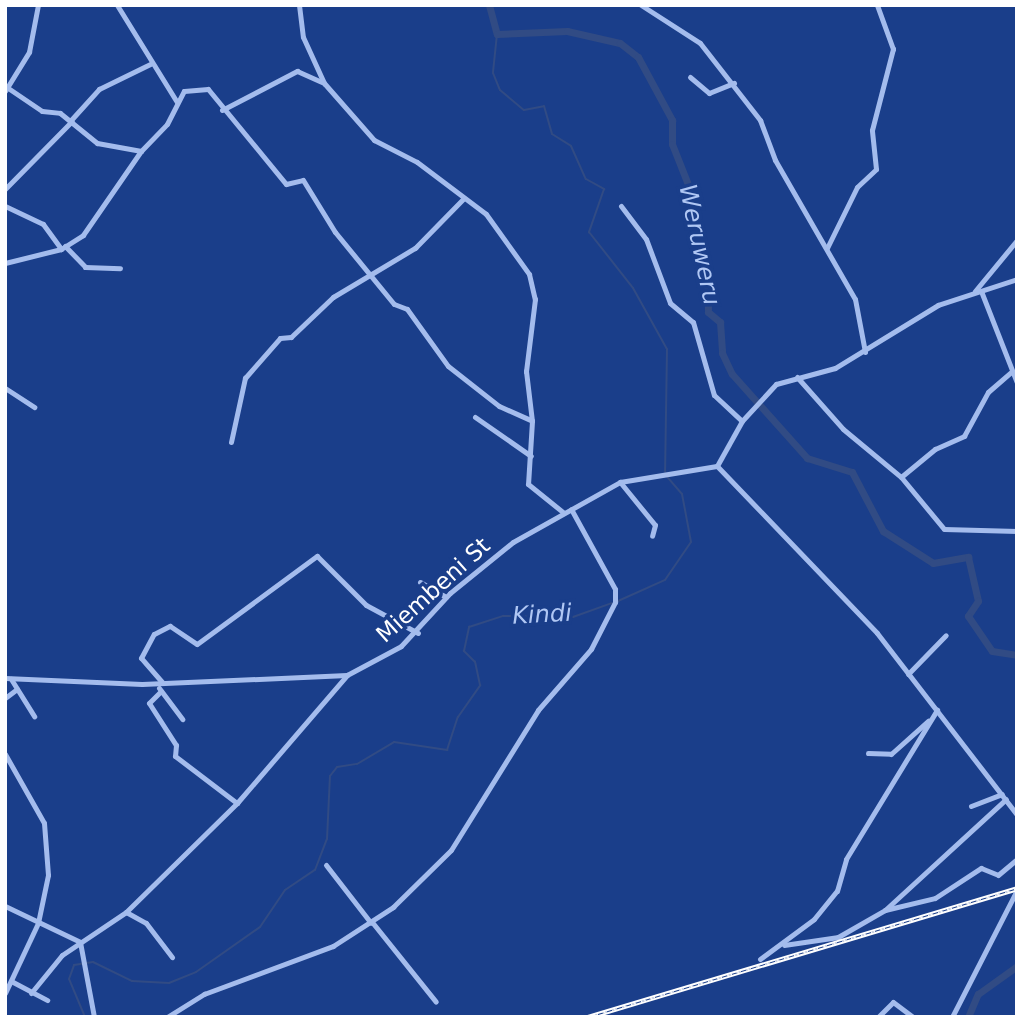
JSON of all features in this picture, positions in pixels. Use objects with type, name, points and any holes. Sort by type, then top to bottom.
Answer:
[{"type":"street","points":[[38,5],[29,52],[7,90],[42,111],[71,120],[97,143],[141,151]]},
{"type":"street","points":[[117,5],[150,64],[177,102]]},
{"type":"street","points":[[299,5],[303,37],[324,83],[374,141],[401,151],[502,229],[532,284],[526,371],[532,421],[530,489],[564,513]]},
{"type":"street","points":[[641,5],[700,43],[734,83],[827,248],[858,309],[865,352]]},
{"type":"street","points":[[827,248],[857,187],[876,169],[872,131],[893,48],[877,5]]},
{"type":"street","points":[[5,189],[99,89],[150,64]]},
{"type":"street","points":[[222,110],[297,71],[324,83]]},
{"type":"street","points":[[690,76],[709,93],[734,83]]},
{"type":"street","points":[[5,263],[63,247],[88,230],[141,151],[167,124],[177,102],[187,90],[208,89],[222,110],[286,184],[303,180],[335,232],[374,272],[448,366],[491,401],[532,421]]},
{"type":"street","points":[[231,442],[247,376],[280,338],[290,337],[374,272],[424,240],[464,198]]},
{"type":"street","points":[[5,206],[43,224],[63,247],[92,270],[120,268]]},
{"type":"street","points":[[621,206],[646,239],[670,303],[695,325],[714,395],[742,421]]},
{"type":"street","points":[[978,291],[1017,240]]},
{"type":"street","points":[[1017,279],[938,305],[865,352],[823,373],[797,377],[763,394],[742,421],[717,466],[908,674],[1017,815]]},
{"type":"street","points":[[978,291],[1017,383]]},
{"type":"street","points":[[901,477],[935,449],[964,436],[988,392],[1011,372]]},
{"type":"street","points":[[797,377],[836,422],[901,477],[944,529],[1017,531]]},
{"type":"street","points":[[5,388],[34,407]]},
{"type":"street","points":[[475,417],[531,456]]},
{"type":"street","name":"Miembeni St","points":[[8,679],[159,682],[346,675],[418,633],[446,597],[513,542],[564,513],[620,482],[658,471],[717,466]]},
{"type":"street","points":[[620,482],[655,525],[652,536]]},
{"type":"street","points":[[167,1017],[204,993],[312,958],[372,922],[461,837],[538,710],[588,652],[612,607],[615,589],[572,509]]},
{"type":"street","points":[[182,719],[141,657],[154,634],[170,626],[197,644],[317,556],[366,605],[418,633]]},
{"type":"street","points":[[420,582],[446,597]]},
{"type":"street","points":[[908,674],[946,635]]},
{"type":"street","points":[[31,993],[80,942],[126,912],[237,803],[346,675]]},
{"type":"street","points":[[8,679],[34,716]]},
{"type":"street","points":[[5,698],[17,689]]},
{"type":"street","points":[[161,691],[149,703],[176,745],[175,756],[237,803]]},
{"type":"street","points":[[760,959],[814,919],[837,891],[846,859],[937,710]]},
{"type":"street","points":[[867,753],[891,754],[928,721]]},
{"type":"street","points":[[5,754],[44,823],[48,875],[38,923],[5,993]]},
{"type":"street","points":[[971,806],[1004,797]]},
{"type":"street","points":[[771,949],[838,937],[885,910],[1004,797]]},
{"type":"street","points":[[885,910],[935,898],[981,868],[999,875],[1016,862],[1017,850]]},
{"type":"street","points":[[326,865],[436,1002]]},
{"type":"street","points":[[952,1017],[1017,890]]},
{"type":"street","points":[[5,905],[80,942]]},
{"type":"street","points":[[126,912],[146,923],[172,957]]},
{"type":"street","points":[[80,942],[95,1017]]},
{"type":"street","points":[[11,981],[47,1000]]},
{"type":"street","points":[[878,1017],[897,1002],[913,1017]]},
{"type":"waterway","name":"Weruweru","points":[[489,5],[497,34],[567,31],[620,43],[638,57],[672,120],[672,144],[691,192],[707,264],[708,312],[720,322],[722,353],[732,374],[807,458],[852,472],[883,531],[933,563],[968,557],[978,601],[968,616],[992,651],[1017,655]]},
{"type":"waterway","name":"Kindi","points":[[497,34],[493,73],[500,90],[524,110],[544,106],[552,134],[571,146],[586,179],[604,189],[589,232],[633,288],[667,349],[665,472]]},
{"type":"waterway","name":"Kindi","points":[[618,601],[665,580],[691,542],[682,494],[667,477]]},
{"type":"waterway","name":"Kindi","points":[[85,1017],[69,979],[74,965],[93,962],[132,981],[169,983],[196,972],[260,927],[285,890],[315,870],[327,839],[330,776],[337,767],[357,764],[394,742],[447,750],[458,717],[480,685],[475,662],[464,651],[469,627],[503,616],[573,617],[612,603]]},
{"type":"waterway","name":"Weruweru","points":[[968,1017],[978,994],[1017,966]]},
{"type":"railway","points":[[588,1017],[1017,888]]}]
